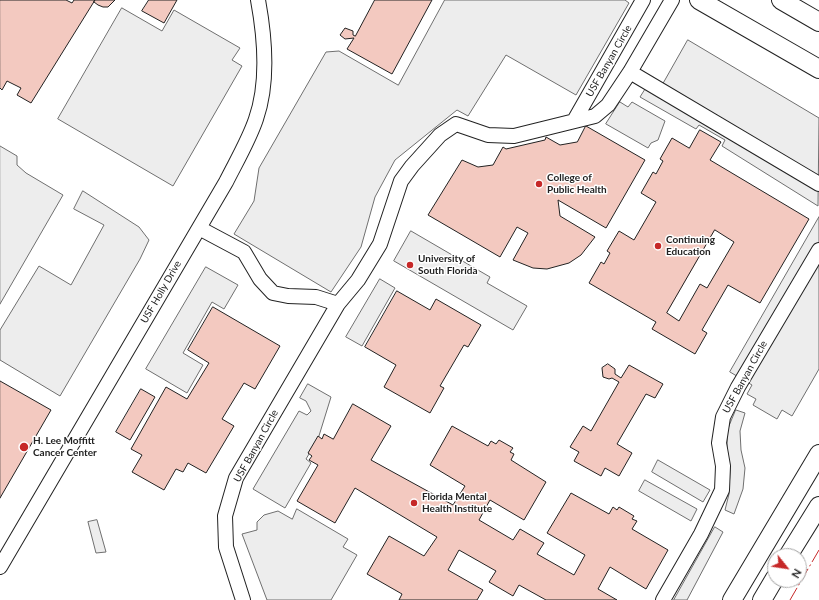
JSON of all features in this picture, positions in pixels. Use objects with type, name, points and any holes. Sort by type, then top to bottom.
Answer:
[{"type":"main road","points":[[699,0],[819,69]]},
{"type":"main road","points":[[781,0],[819,22]]},
{"type":"main road","points":[[732,600],[819,454]]},
{"type":"main road","points":[[793,548],[819,506]]},
{"type":"main road","points":[[762,600],[769,588]]},
{"type":"street","name":"USF Holly Drive","points":[[0,567],[226,182],[256,118],[264,80],[263,27],[258,0]]},
{"type":"street","name":"USF Banyan Circle","points":[[574,121],[643,0]]},
{"type":"street","name":"USF Banyan Circle","points":[[243,600],[226,547],[225,516],[236,478],[338,304],[358,280],[380,244],[401,181],[412,166],[440,135],[456,124],[488,135],[514,136],[595,116],[608,105],[630,72],[672,0]]},
{"type":"street","points":[[630,72],[819,184]]},
{"type":"street","points":[[199,228],[244,252],[260,280],[273,293],[288,296],[316,297],[338,304]]},
{"type":"street","name":"USF Banyan Circle","points":[[663,600],[702,534],[722,490],[722,466],[719,443],[723,417],[738,387],[819,250]]},
{"type":"shaded area","points":[[445,0],[625,0],[629,3],[576,95],[506,55],[468,116],[457,110],[395,160],[375,197],[361,247],[331,292],[234,234],[254,201],[259,168],[326,52],[339,51],[398,85]]},
{"type":"shaded area","points":[[122,8],[162,31],[174,10],[240,48],[232,60],[242,66],[173,186],[58,119]]},
{"type":"shaded area","points":[[688,40],[819,118],[818,206],[722,146],[725,140],[699,125],[696,129],[640,97],[645,89],[660,88]]},
{"type":"shaded area","points":[[620,102],[628,107],[632,102],[665,121],[658,140],[651,143],[648,148],[606,124]]},
{"type":"shaded area","points":[[0,146],[17,156],[17,165],[26,173],[63,195],[0,304]]},
{"type":"shaded area","points":[[83,191],[139,227],[149,240],[140,259],[60,396],[0,360],[0,330],[39,266],[71,285],[104,225],[74,209]]},
{"type":"shaded area","points":[[819,217],[819,369],[792,416],[782,410],[777,419],[753,405],[756,399],[747,394],[752,385],[730,372]]},
{"type":"shaded area","points":[[411,231],[490,277],[487,283],[527,306],[513,330],[394,261]]},
{"type":"shaded area","points":[[206,267],[238,285],[224,309],[212,302],[183,353],[203,365],[187,393],[146,369]]},
{"type":"shaded area","points":[[380,279],[395,288],[362,346],[346,337]]},
{"type":"shaded area","points":[[308,384],[331,397],[318,439],[306,459],[311,463],[285,508],[253,489],[299,411],[307,415],[311,411],[306,401],[300,398]]},
{"type":"shaded area","points":[[736,410],[745,413],[740,431],[741,450],[745,468],[743,489],[734,514],[725,510],[729,494],[730,468],[727,448],[727,431]]},
{"type":"shaded area","points":[[658,460],[710,490],[703,502],[652,472]]},
{"type":"shaded area","points":[[645,480],[697,509],[691,521],[639,491]]},
{"type":"shaded area","points":[[297,509],[348,539],[343,547],[357,555],[331,600],[267,600],[242,534],[257,530],[257,522],[264,515],[278,511],[292,519]]},
{"type":"shaded area","points":[[97,520],[106,552],[96,553],[88,522]]},
{"type":"shaded area","points":[[715,527],[723,532],[687,600],[674,600]]},
{"type":"building","points":[[0,0],[66,0],[72,3],[74,0],[95,0],[31,103],[17,95],[21,88],[7,81],[2,90],[0,88]]},
{"type":"building","points":[[95,0],[115,0],[108,7],[103,7],[94,2]]},
{"type":"building","points":[[149,0],[177,0],[164,23],[142,11]]},
{"type":"building","points":[[375,0],[432,0],[392,74],[347,49],[354,38],[345,39],[340,35],[345,28],[353,31],[353,35],[355,36]]},
{"type":"building","name":"College of Public Health","points":[[586,126],[645,160],[606,228],[558,200],[560,216],[595,237],[581,255],[569,263],[547,269],[533,268],[513,260],[528,233],[517,227],[500,257],[428,215],[462,160],[478,167],[493,165],[503,147],[506,149],[545,140],[546,137],[560,145],[577,142]]},
{"type":"building","name":"Continuing Education","points":[[700,130],[721,142],[710,160],[809,219],[760,303],[728,285],[702,330],[707,333],[695,354],[652,329],[656,322],[589,283],[601,262],[604,264],[610,253],[607,251],[619,231],[634,240],[656,202],[641,193],[653,172],[656,174],[663,161],[660,159],[672,138],[689,148]],"holes":[[[715,230],[734,242],[707,288],[700,284],[679,321],[667,313]]]},
{"type":"building","points":[[397,291],[430,310],[436,299],[481,325],[468,347],[464,345],[440,386],[444,388],[430,413],[384,387],[396,365],[365,347]]},
{"type":"building","points":[[213,307],[280,346],[255,389],[244,383],[222,419],[234,426],[206,473],[188,463],[183,472],[176,469],[164,490],[132,472],[142,455],[131,449],[166,387],[187,399],[209,363],[188,350]]},
{"type":"building","points":[[608,364],[615,369],[615,374],[621,378],[629,365],[663,384],[655,398],[646,394],[617,444],[632,453],[619,476],[605,468],[601,476],[574,461],[579,452],[570,447],[583,426],[591,431],[619,382],[612,378],[609,379],[603,377],[602,368]]},
{"type":"building","name":"H. Lee Moffitt Cancer Center","points":[[0,381],[51,410],[0,498]]},
{"type":"building","points":[[141,389],[155,397],[130,440],[116,432]]},
{"type":"building","name":"Florida Mental Health Institute","points":[[353,404],[391,426],[371,460],[453,505],[465,486],[430,465],[452,426],[488,446],[491,441],[496,444],[499,440],[513,448],[510,452],[514,454],[511,460],[546,482],[524,520],[490,500],[479,520],[513,540],[520,529],[544,543],[537,554],[574,575],[585,555],[547,533],[571,493],[609,514],[613,507],[617,510],[619,507],[634,516],[632,519],[637,521],[632,529],[668,550],[646,589],[610,567],[598,589],[617,600],[546,600],[519,585],[513,596],[489,582],[496,571],[459,550],[448,570],[483,590],[477,600],[399,600],[402,594],[367,574],[389,536],[424,556],[437,537],[355,488],[335,523],[297,501],[318,465],[309,460],[312,456],[308,453],[318,436],[322,439],[324,434],[333,439]]},
{"type":"power","points":[[790,600],[819,550]]},
{"type":"place","name":"College of Public Health","points":[[539,184]]},
{"type":"place","name":"Continuing Education","points":[[658,246]]},
{"type":"place","name":"University of South Florida","points":[[410,265]]},
{"type":"place","name":"H. Lee Moffitt Cancer Center","points":[[24,447]]},
{"type":"place","name":"Florida Mental Health Institute","points":[[414,503]]}]
